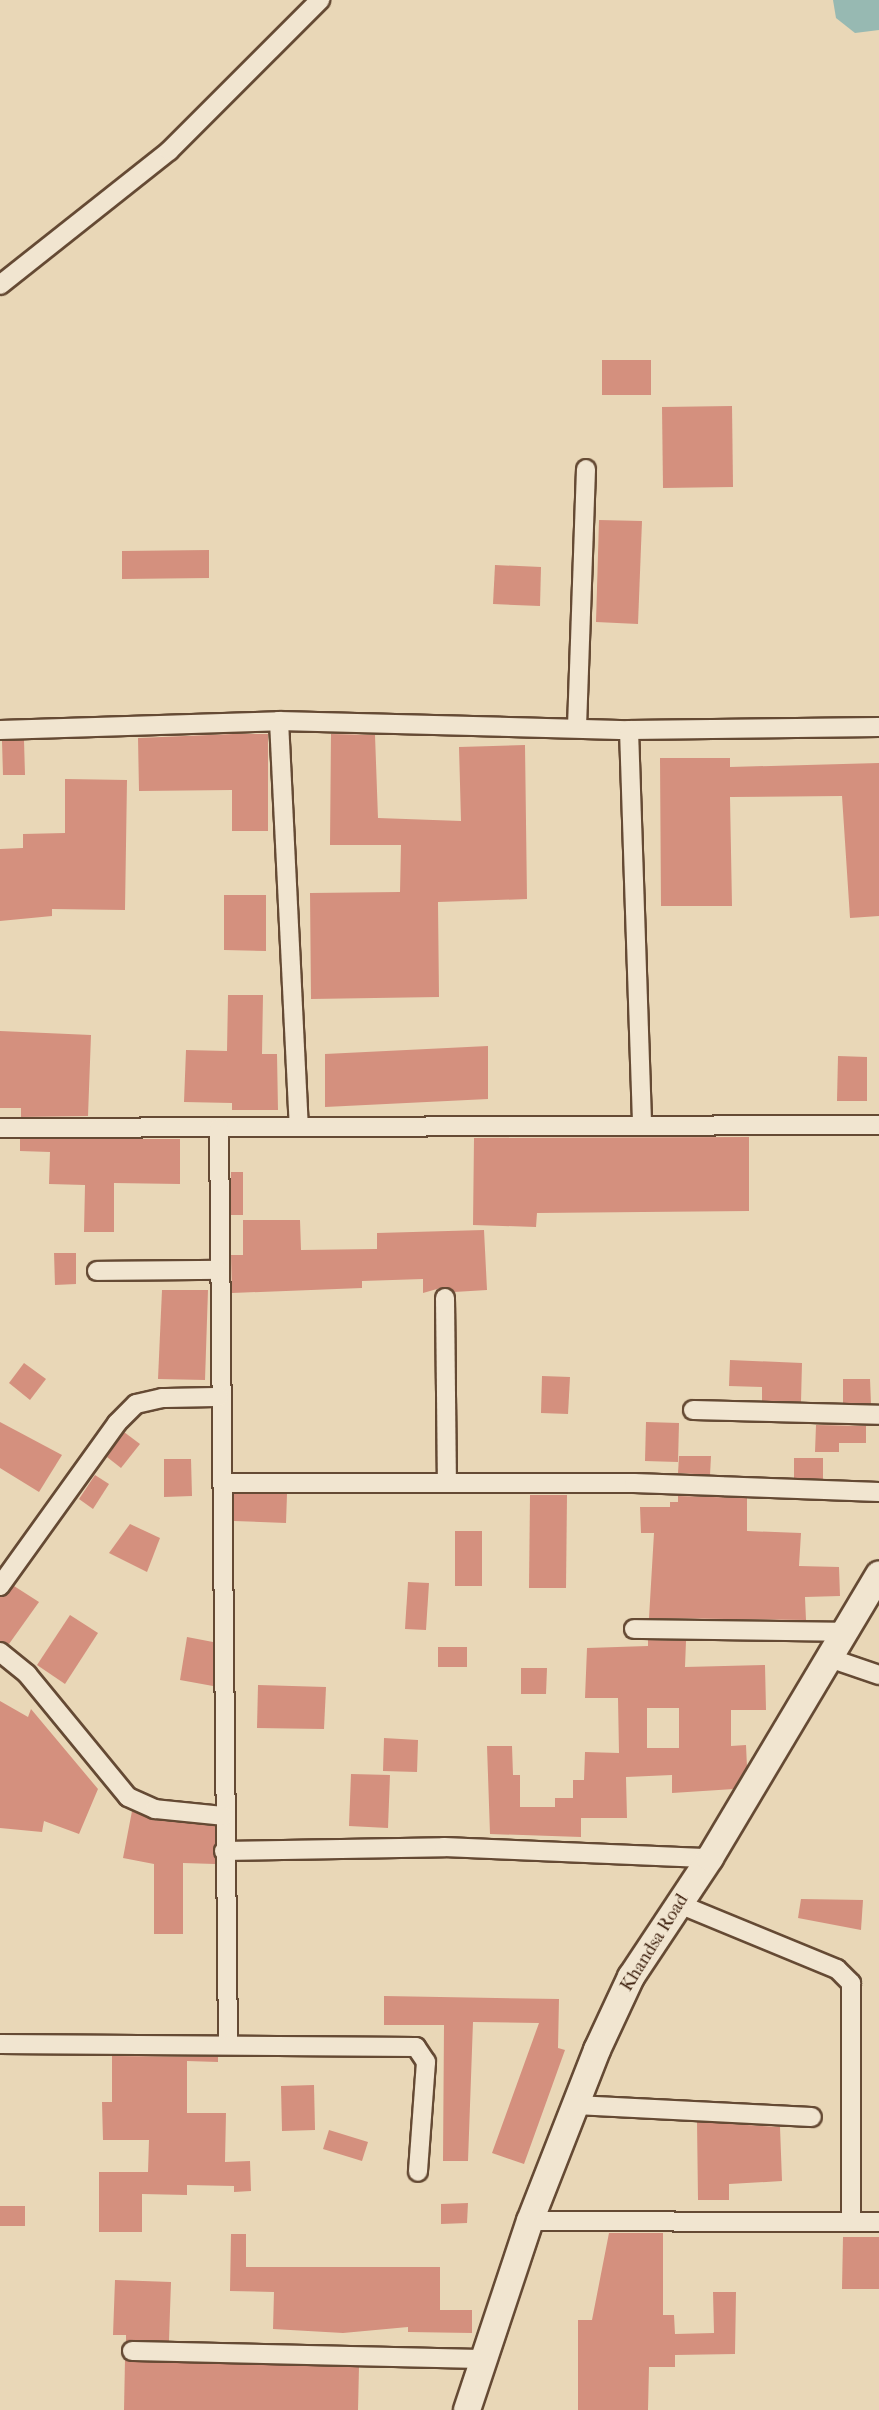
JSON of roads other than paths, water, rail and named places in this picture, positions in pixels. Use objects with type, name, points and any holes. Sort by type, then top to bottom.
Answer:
[{"type":"street","points":[[2,277],[169,151],[320,0]]},
{"type":"street","points":[[578,727],[586,469]]},
{"type":"street","points":[[279,721],[299,1128]]},
{"type":"street","points":[[0,730],[279,721],[629,729],[879,727]]},
{"type":"street","points":[[629,729],[642,1126]]},
{"type":"street","points":[[0,1128],[879,1125]]},
{"type":"street","points":[[219,1128],[217,1270],[227,1636],[224,1851],[228,2044]]},
{"type":"street","points":[[97,1271],[217,1270]]},
{"type":"street","points":[[445,1299],[447,1482]]},
{"type":"street","points":[[0,1586],[117,1423],[136,1404],[162,1398],[219,1397]]},
{"type":"street","points":[[693,1410],[879,1415]]},
{"type":"street","points":[[222,1483],[634,1483],[879,1492]]},
{"type":"street","name":"Khandsa Road","points":[[467,2410],[482,2359],[530,2221],[575,2105],[631,1977],[710,1858],[832,1659],[879,1574]]},
{"type":"street","points":[[634,1629],[848,1632]]},
{"type":"street","points":[[0,1652],[27,1674],[128,1797],[155,1809],[224,1816]]},
{"type":"street","points":[[832,1659],[879,1675]]},
{"type":"street","points":[[224,1851],[456,1847],[710,1858]]},
{"type":"street","points":[[679,1904],[837,1969],[851,1983],[851,2222]]},
{"type":"street","points":[[0,2044],[409,2045],[421,2050],[426,2068],[418,2172]]},
{"type":"street","points":[[575,2105],[812,2117]]},
{"type":"street","points":[[530,2221],[879,2222]]},
{"type":"street","points":[[132,2351],[482,2359]]},
{"type":"water","points":[[833,0],[879,0],[879,30],[855,33],[836,18]]}]
